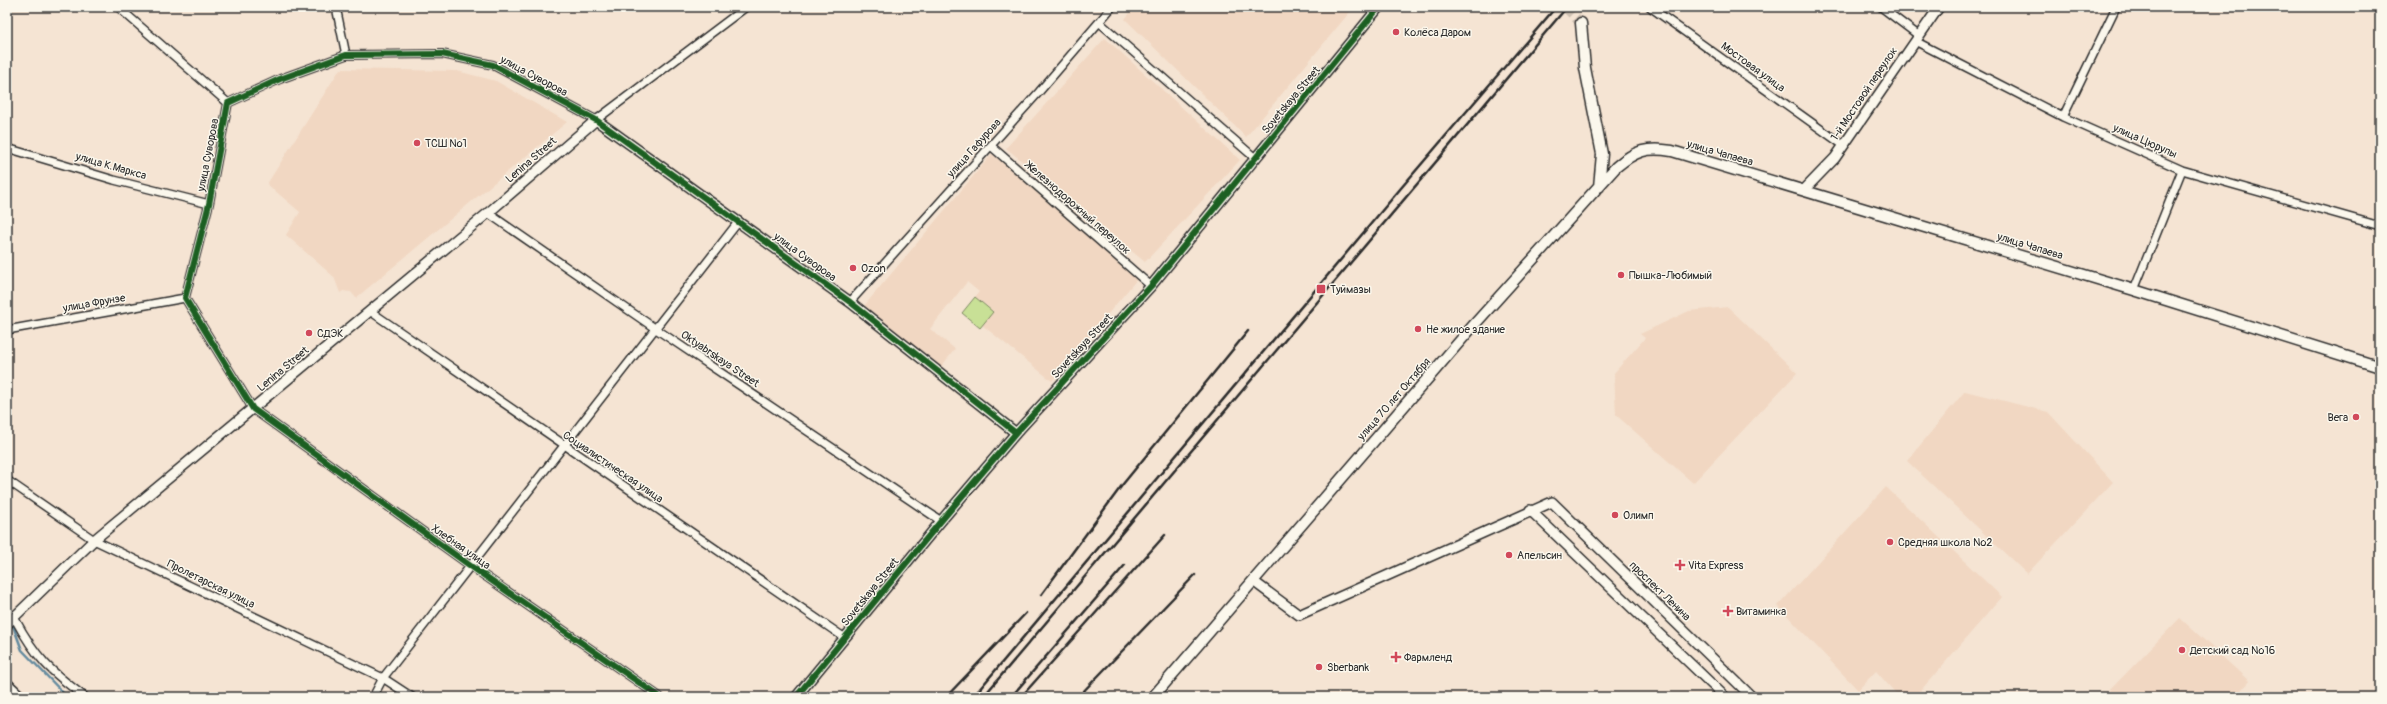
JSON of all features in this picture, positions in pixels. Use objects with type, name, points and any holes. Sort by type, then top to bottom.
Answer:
[{"type":"main road","points":[[1581,23],[1585,68],[1602,154],[1600,187]]},
{"type":"main road","name":"улица 70 лет Октября","points":[[1153,697],[1472,326],[1600,187],[1616,167],[1636,152],[1654,148],[1672,151]]},
{"type":"main road","name":"улица Чапаева","points":[[1672,151],[2134,290],[2380,367]]},
{"type":"street","points":[[118,7],[228,103]]},
{"type":"street","points":[[336,7],[346,55]]},
{"type":"street","points":[[596,120],[746,7]]},
{"type":"street","name":"улица Гафурова","points":[[850,302],[991,146],[1112,7]]},
{"type":"street","name":"Sovetskaya Street","points":[[796,697],[941,521],[1016,433],[1151,286],[1379,7]]},
{"type":"street","name":"Мостовая улица","points":[[1650,7],[1844,145]]},
{"type":"street","name":"улица Цюрупы","points":[[1881,7],[1916,38],[2063,117],[2182,170],[2380,226]]},
{"type":"street","name":"1-й Мостовой переулок","points":[[1804,190],[1835,158],[1916,38],[1939,7]]},
{"type":"street","points":[[2063,117],[2116,7]]},
{"type":"street","points":[[1099,22],[1255,158]]},
{"type":"street","name":"улица Суворова","points":[[185,298],[209,204],[228,103],[280,79],[346,55],[442,54],[493,65],[596,120],[850,302],[1016,433]]},
{"type":"street","name":"Lenina Street","points":[[11,621],[94,540],[488,213],[596,120]]},
{"type":"street","name":"Железнодорожный переулок","points":[[991,146],[1151,286]]},
{"type":"street","name":"улица К.Маркса","points":[[7,148],[114,180],[209,204]]},
{"type":"street","points":[[2134,290],[2182,170]]},
{"type":"street","name":"Oktyabrskaya Street","points":[[488,213],[656,329],[941,521]]},
{"type":"street","points":[[373,697],[383,678],[472,567],[739,221]]},
{"type":"street","points":[[185,298],[253,409]]},
{"type":"street","name":"улица Фрунзе","points":[[7,330],[185,298]]},
{"type":"street","name":"Социалистическая улица","points":[[370,311],[565,447],[845,638]]},
{"type":"street","name":"Хлебная улица","points":[[253,409],[472,567],[660,697]]},
{"type":"street","name":"Пролетарская улица","points":[[7,480],[94,540],[383,678],[412,697]]},
{"type":"street","name":"проспект Ленина","points":[[1530,510],[1552,502],[1752,697]]},
{"type":"street","points":[[1253,581],[1299,615],[1530,510],[1725,697]]},
{"type":"street","points":[[11,621],[30,647],[52,672],[85,697]]},
{"type":"street","points":[[7,682],[23,697]]},
{"type":"shaded area","points":[[1135,7],[1354,7],[1246,137],[1125,19]]},
{"type":"shaded area","points":[[1105,38],[1240,160],[1145,262],[1006,148]]},
{"type":"shaded area","name":"ТСШ №1","points":[[340,69],[457,71],[496,81],[567,122],[356,298],[351,292],[343,291],[340,293],[334,277],[286,235],[300,212],[267,184]]},
{"type":"shaded area","points":[[992,154],[1138,278],[1052,381],[982,325],[993,311],[975,297],[979,292],[967,282],[930,329],[955,349],[941,367],[864,306]]},
{"type":"shaded area","points":[[1728,307],[1797,373],[1693,483],[1616,415],[1614,373],[1645,338],[1640,334],[1689,311]]},
{"type":"shaded area","points":[[1965,391],[2048,412],[2113,482],[2027,574],[1907,461]]},
{"type":"shaded area","name":"Средняя школа №2","points":[[1886,487],[2002,597],[1915,697],[1899,697],[1876,671],[1858,690],[1778,606]]},
{"type":"shaded area","name":"Детский сад №16","points":[[2180,618],[2249,681],[2235,697],[2103,697]]},
{"type":"green space","points":[[975,297],[993,312],[980,328],[962,313]]},
{"type":"waterway","points":[[12,623],[22,650],[67,697]]},
{"type":"tunnel","points":[[1565,7],[1581,23]]},
{"type":"railway","points":[[973,697],[1401,188],[1556,7]]},
{"type":"railway","points":[[983,697],[1567,7]]},
{"type":"railway","points":[[1041,595],[1123,484],[1248,331]]},
{"type":"railway","points":[[1021,697],[1165,535]]},
{"type":"railway","points":[[1011,697],[1125,565]]},
{"type":"railway","points":[[1078,697],[1195,575]]},
{"type":"railway","points":[[946,697],[1026,613]]},
{"type":"cycle path","points":[[796,697],[941,521],[1016,433],[1151,286],[1379,7]]},
{"type":"cycle path","points":[[660,697],[472,567],[253,409],[185,298],[209,204],[228,103],[280,79],[346,55],[442,54],[493,65],[596,120],[850,302],[1016,433]]},
{"type":"place","name":"Колёса Даром","points":[[1396,32]]},
{"type":"place","name":"ТСШ №1","points":[[417,143]]},
{"type":"place","name":"Ozon","points":[[853,268]]},
{"type":"place","name":"Пышка-Любимый","points":[[1621,275]]},
{"type":"place","name":"Туймазы","points":[[1321,289]]},
{"type":"place","name":"Не жилое здание","points":[[1418,329]]},
{"type":"place","name":"СДЭК","points":[[309,333]]},
{"type":"place","name":"Вега","points":[[2356,417]]},
{"type":"place","name":"Олимп","points":[[1615,515]]},
{"type":"place","name":"Средняя школа №2","points":[[1890,542]]},
{"type":"place","name":"Апельсин","points":[[1509,555]]},
{"type":"place","name":"Vita Express","points":[[1680,565]]},
{"type":"place","name":"Витаминка","points":[[1728,611]]},
{"type":"place","name":"Детский сад №16","points":[[2182,650]]},
{"type":"place","name":"Фармленд","points":[[1396,657]]},
{"type":"place","name":"Sberbank","points":[[1319,667]]}]
